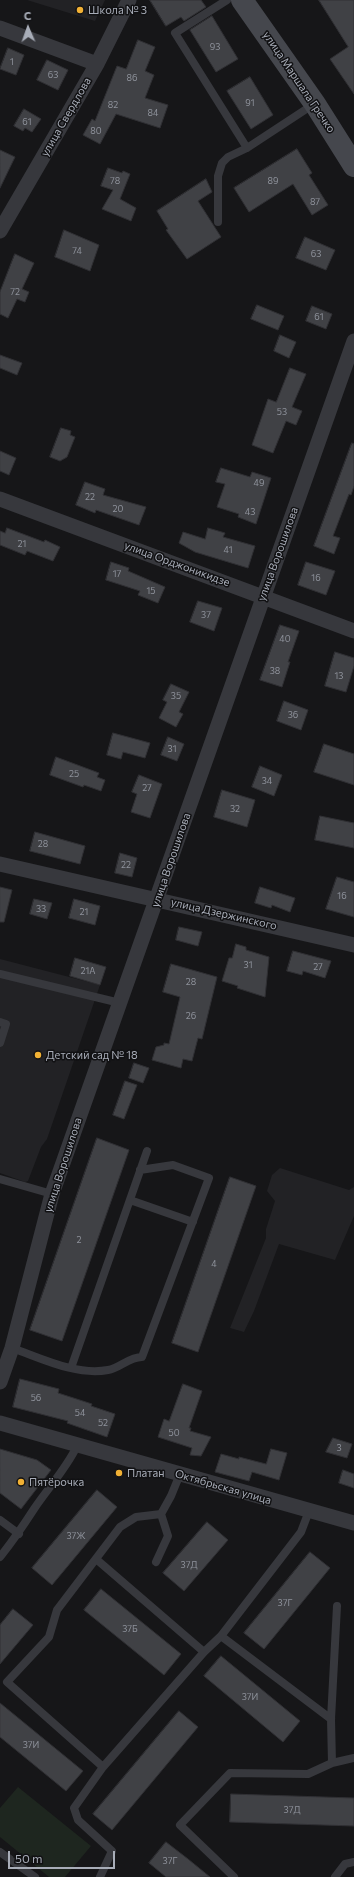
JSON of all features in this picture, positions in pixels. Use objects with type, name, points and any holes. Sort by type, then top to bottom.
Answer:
[{"type":"main road","name":"улица Маршала Гречко","points":[[242,0],[315,104],[354,166]]},
{"type":"street","name":"улица Свердлова","points":[[0,231],[97,64],[129,0]]},
{"type":"street","points":[[0,28],[97,64]]},
{"type":"street","name":"улица Ворошилова","points":[[0,1382],[12,1348],[52,1194],[354,341]]},
{"type":"street","name":"улица Орджоникидзе","points":[[0,499],[264,596],[354,631]]},
{"type":"street","name":"улица Дзержинского","points":[[0,864],[134,896],[354,945]]},
{"type":"street","name":"Октябрьская улица","points":[[0,1423],[77,1446],[354,1523]]},
{"type":"lane","points":[[227,0],[175,33],[247,148]]},
{"type":"lane","points":[[218,222],[217,199],[219,169],[228,157],[247,148],[315,104]]},
{"type":"lane","points":[[0,974],[120,1003]]},
{"type":"lane","points":[[0,1022],[6,1024],[0,1043]]},
{"type":"lane","points":[[71,1368],[147,1151]]},
{"type":"lane","points":[[12,1348],[71,1368],[86,1370],[107,1371],[114,1369],[133,1358],[142,1357],[209,1178],[173,1165],[140,1170]]},
{"type":"lane","points":[[0,1179],[52,1194]]},
{"type":"lane","points":[[130,1200],[193,1222]]},
{"type":"lane","points":[[0,1557],[68,1464],[77,1446]]},
{"type":"lane","points":[[156,1562],[168,1536],[161,1514],[172,1496],[180,1474]]},
{"type":"lane","points":[[100,1877],[112,1851],[78,1820],[74,1808],[103,1767],[204,1652],[221,1636],[301,1532],[309,1511]]},
{"type":"lane","points":[[103,1767],[7,1682],[49,1637],[57,1610],[120,1527],[136,1517],[161,1514]]},
{"type":"lane","points":[[0,1520],[18,1534]]},
{"type":"lane","points":[[96,1560],[204,1652]]},
{"type":"lane","points":[[332,1763],[331,1719],[337,1606]]},
{"type":"lane","points":[[221,1636],[331,1719]]},
{"type":"lane","points":[[234,1877],[180,1825],[230,1773],[308,1774],[332,1763],[354,1758]]},
{"type":"lane","points":[[0,1852],[35,1877]]},
{"type":"lane","points":[[335,1877],[345,1864],[354,1862]]},
{"type":"shaded area","name":"Школа № 3","points":[[27,0],[105,0],[95,21]]},
{"type":"shaded area","name":"Детский сад № 18","points":[[0,959],[100,985],[47,1139],[41,1147],[28,1181],[25,1182],[0,1173]]},
{"type":"shaded area","points":[[280,1168],[349,1190],[354,1187],[354,1216],[335,1260],[279,1244],[254,1311],[244,1332],[230,1328],[266,1238],[266,1229],[275,1201],[267,1191],[272,1175]]},
{"type":"shaded area","points":[[18,1787],[91,1846],[65,1877],[49,1877],[0,1837],[0,1808]]},
{"type":"building","points":[[150,0],[201,0],[206,7],[184,21],[181,17],[166,26]]},
{"type":"building","points":[[319,0],[354,0],[354,94],[330,59],[348,47]]},
{"type":"building","points":[[212,16],[238,59],[216,72],[190,30]]},
{"type":"building","points":[[138,40],[155,47],[145,71],[154,75],[145,98],[168,105],[160,128],[116,114],[100,144],[83,135],[92,119],[95,121],[117,66],[126,69]]},
{"type":"building","points":[[8,48],[24,55],[16,75],[0,69]]},
{"type":"building","points":[[47,60],[68,70],[58,90],[37,80]]},
{"type":"building","points":[[250,77],[273,115],[251,129],[227,91]]},
{"type":"building","points":[[24,109],[41,119],[32,132],[25,128],[23,131],[14,126]]},
{"type":"building","points":[[297,149],[312,173],[309,175],[328,205],[312,215],[293,184],[249,212],[234,188]]},
{"type":"building","points":[[0,150],[15,157],[0,188]]},
{"type":"building","points":[[108,168],[130,174],[120,199],[136,208],[131,221],[102,209],[113,190],[101,186]]},
{"type":"building","points":[[206,179],[212,192],[198,201],[221,237],[187,259],[166,230],[168,229],[157,211]]},
{"type":"building","points":[[64,230],[99,245],[90,271],[55,257]]},
{"type":"building","points":[[305,237],[335,250],[326,270],[296,258]]},
{"type":"building","points":[[15,254],[34,263],[22,289],[29,292],[25,302],[17,299],[8,318],[0,314],[0,292]]},
{"type":"building","points":[[257,305],[284,316],[278,330],[251,319]]},
{"type":"building","points":[[312,306],[332,314],[326,329],[306,321]]},
{"type":"building","points":[[280,335],[296,342],[289,358],[274,351]]},
{"type":"building","points":[[0,355],[22,363],[17,375],[0,368]]},
{"type":"building","points":[[290,368],[306,374],[292,407],[302,411],[296,425],[286,421],[273,453],[252,445],[268,399],[276,402]]},
{"type":"building","points":[[61,428],[71,431],[70,435],[75,437],[67,457],[60,461],[50,457]]},
{"type":"building","points":[[352,443],[354,444],[354,486],[351,495],[349,494],[333,536],[340,538],[334,554],[314,546]]},
{"type":"building","points":[[0,451],[16,458],[9,475],[0,471]]},
{"type":"building","points":[[221,468],[250,477],[252,472],[271,478],[256,524],[238,517],[239,514],[217,507],[225,484],[216,482]]},
{"type":"building","points":[[85,482],[105,489],[103,495],[146,507],[139,525],[96,510],[95,513],[76,505]]},
{"type":"building","points":[[7,528],[44,542],[45,540],[60,547],[53,561],[27,551],[25,555],[0,545],[0,531],[5,533]]},
{"type":"building","points":[[208,528],[225,533],[223,537],[255,546],[248,568],[195,552],[179,543],[183,532],[205,539]]},
{"type":"building","points":[[111,562],[129,568],[128,571],[165,587],[158,603],[138,595],[140,591],[106,580]]},
{"type":"building","points":[[306,562],[335,571],[326,595],[298,585]]},
{"type":"building","points":[[198,601],[222,608],[214,631],[190,622]]},
{"type":"building","points":[[280,625],[299,631],[288,662],[290,662],[282,687],[260,680]]},
{"type":"building","points":[[335,652],[354,658],[354,666],[346,692],[325,686]]},
{"type":"building","points":[[171,684],[189,692],[179,712],[183,714],[176,727],[159,718],[167,702],[163,700]]},
{"type":"building","points":[[284,701],[308,710],[301,730],[277,721]]},
{"type":"building","points":[[113,733],[150,743],[145,758],[123,752],[121,759],[107,755]]},
{"type":"building","points":[[168,737],[184,744],[177,761],[161,755]]},
{"type":"building","points":[[324,744],[354,754],[354,785],[314,772]]},
{"type":"building","points":[[56,757],[99,773],[97,777],[105,780],[101,791],[84,785],[83,787],[50,775]]},
{"type":"building","points":[[260,766],[282,775],[274,796],[252,787]]},
{"type":"building","points":[[139,775],[162,784],[150,818],[131,812],[137,794],[132,792]]},
{"type":"building","points":[[222,790],[255,800],[247,827],[214,817]]},
{"type":"building","points":[[320,816],[354,823],[354,848],[315,840]]},
{"type":"building","points":[[35,832],[85,846],[80,864],[30,851]]},
{"type":"building","points":[[120,853],[137,858],[132,877],[115,873]]},
{"type":"building","points":[[337,877],[354,882],[354,917],[326,909]]},
{"type":"building","points":[[0,887],[12,890],[4,922],[0,922]]},
{"type":"building","points":[[260,887],[295,898],[290,912],[272,905],[271,908],[255,903]]},
{"type":"building","points":[[34,899],[52,903],[47,919],[30,914]]},
{"type":"building","points":[[74,899],[100,906],[95,925],[69,918]]},
{"type":"building","points":[[179,927],[202,932],[198,946],[176,940]]},
{"type":"building","points":[[236,944],[246,947],[246,950],[269,957],[265,997],[237,988],[238,986],[222,981],[229,958],[232,958]]},
{"type":"building","points":[[293,951],[331,961],[325,978],[303,971],[302,975],[287,971]]},
{"type":"building","points":[[75,958],[106,967],[100,985],[70,976]]},
{"type":"building","points":[[171,964],[217,977],[202,1039],[198,1038],[192,1061],[183,1059],[181,1068],[152,1060],[156,1047],[164,1045],[164,1043],[169,1044],[180,997],[163,992]]},
{"type":"building","points":[[134,1063],[149,1068],[143,1083],[129,1078]]},
{"type":"building","points":[[125,1081],[137,1085],[124,1119],[113,1115]]},
{"type":"building","points":[[97,1138],[129,1150],[62,1341],[30,1330]]},
{"type":"building","points":[[230,1177],[256,1186],[198,1352],[172,1343]]},
{"type":"building","points":[[20,1379],[59,1389],[58,1393],[92,1404],[91,1406],[115,1414],[107,1437],[67,1423],[68,1421],[13,1407]]},
{"type":"building","points":[[183,1384],[202,1391],[189,1428],[191,1428],[190,1431],[211,1437],[201,1456],[190,1455],[192,1448],[158,1437],[164,1419],[169,1421]]},
{"type":"building","points":[[333,1438],[352,1444],[347,1458],[326,1452]]},
{"type":"building","name":"Пятёрочка","points":[[0,1449],[37,1460],[51,1470],[21,1509],[0,1493]]},
{"type":"building","points":[[271,1449],[287,1453],[279,1480],[252,1472],[249,1481],[215,1472],[221,1454],[266,1464]]},
{"type":"building","points":[[343,1470],[354,1474],[354,1488],[339,1483]]},
{"type":"building","points":[[97,1490],[117,1507],[52,1585],[32,1568]]},
{"type":"building","points":[[207,1522],[228,1540],[184,1591],[163,1573]]},
{"type":"building","points":[[310,1552],[330,1568],[264,1649],[244,1633]]},
{"type":"building","points":[[101,1589],[181,1654],[164,1675],[84,1610]]},
{"type":"building","points":[[13,1609],[33,1625],[0,1664],[0,1625]]},
{"type":"building","points":[[221,1656],[300,1721],[283,1742],[204,1676]]},
{"type":"building","points":[[0,1703],[83,1771],[66,1791],[0,1737]]},
{"type":"building","points":[[179,1711],[198,1727],[112,1830],[93,1814]]},
{"type":"building","points":[[231,1794],[354,1798],[354,1826],[230,1822]]},
{"type":"building","points":[[166,1842],[210,1877],[166,1877],[149,1863]]},
{"type":"place","name":"Школа № 3","points":[[80,10]]},
{"type":"place","name":"Детский сад № 18","points":[[38,1055]]},
{"type":"place","name":"Платан","points":[[119,1473]]},
{"type":"place","name":"Пятёрочка","points":[[21,1482]]}]
